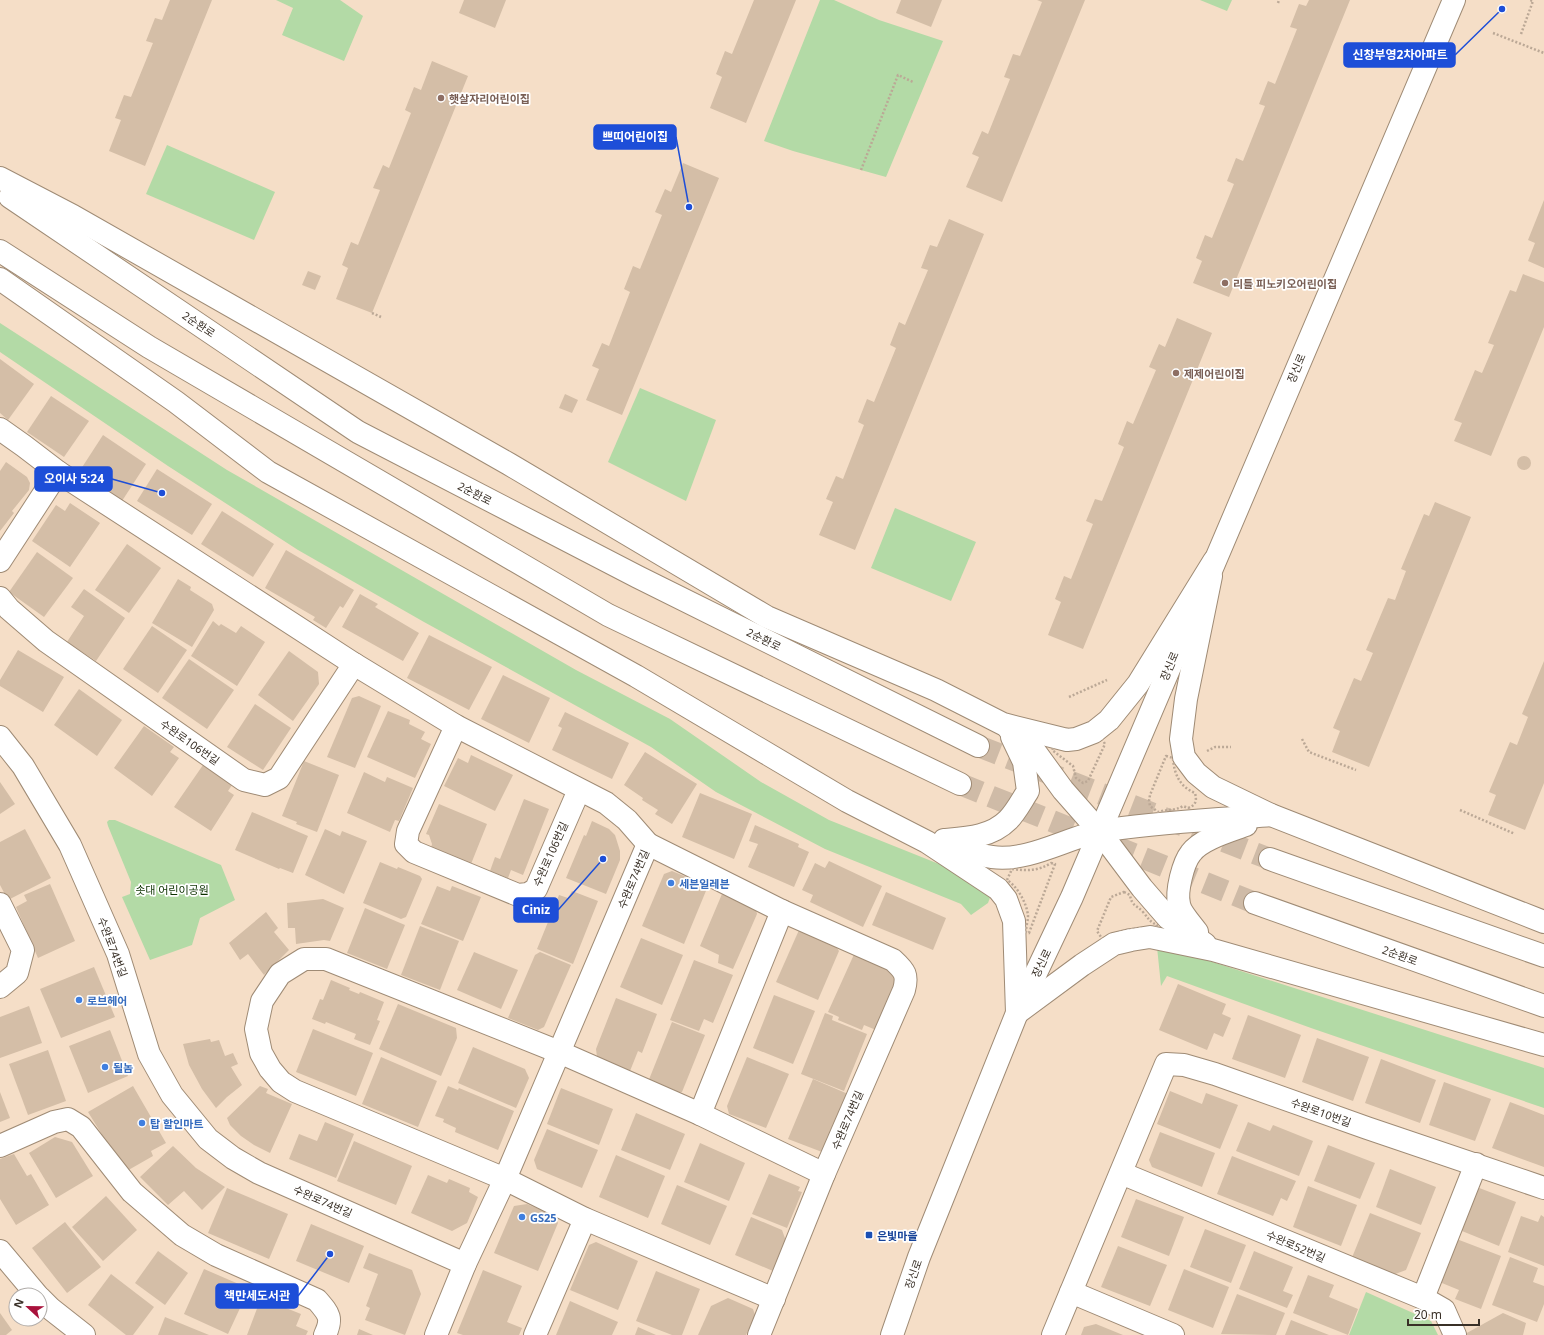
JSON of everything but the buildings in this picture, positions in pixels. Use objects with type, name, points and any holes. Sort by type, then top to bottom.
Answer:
[{"type":"main road","name":"장신로","points":[[892,1335],[919,1258],[1017,1013],[1072,897],[1454,0]]},
{"type":"main road","points":[[0,178],[80,220],[502,460],[767,617],[936,690],[1003,724],[1031,746],[1063,790],[1100,832],[1142,888],[1168,918],[1212,950]]},
{"type":"main road","name":"2순환로","points":[[0,190],[358,432],[638,577],[978,746]]},
{"type":"main road","points":[[0,251],[149,347],[608,615],[960,784]]},
{"type":"main road","points":[[0,279],[176,402],[268,472],[636,676],[848,801],[927,842],[998,889],[1006,899],[1014,921],[1017,1013]]},
{"type":"main road","points":[[0,429],[58,472],[354,664],[456,726],[606,803],[627,820],[648,844]]},
{"type":"main road","points":[[0,561],[58,472]]},
{"type":"main road","points":[[1003,724],[1067,740],[1094,732],[1109,720],[1138,684],[1214,561]]},
{"type":"main road","points":[[1214,561],[1186,699],[1181,739],[1184,757],[1196,773],[1212,786],[1271,816],[1544,922]]},
{"type":"main road","name":"수완로106번길","points":[[0,598],[9,609],[46,641],[244,780],[265,785],[279,778],[354,664]]},
{"type":"main road","points":[[927,842],[967,838],[990,833],[1009,820],[1028,791],[1024,762],[1016,744],[1003,724]]},
{"type":"main road","name":"수완로106번길","points":[[456,726],[408,831],[406,844],[414,852],[518,895],[528,894],[536,889],[579,790]]},
{"type":"main road","name":"수완로74번길","points":[[0,737],[23,766],[70,845],[118,954],[149,1054],[172,1095],[208,1139],[233,1158],[259,1173],[465,1264]]},
{"type":"main road","points":[[927,842],[993,857],[1036,852],[1100,832],[1168,824],[1271,816]]},
{"type":"main road","points":[[1212,950],[1190,923],[1178,904],[1182,869],[1191,852],[1205,842],[1229,831],[1271,816]]},
{"type":"main road","name":"수완로74번길","points":[[436,1335],[465,1264],[505,1179],[648,844],[782,911],[893,960],[906,975],[904,990],[824,1174],[759,1335]]},
{"type":"main road","points":[[1270,859],[1544,956]]},
{"type":"main road","name":"2순환로","points":[[1255,903],[1544,1006]]},
{"type":"main road","points":[[0,904],[23,950],[17,973],[0,987]]},
{"type":"main road","points":[[700,1114],[782,911]]},
{"type":"main road","points":[[1017,1013],[1082,965],[1114,944],[1150,937],[1212,950],[1544,1045]]},
{"type":"main road","points":[[774,1299],[585,1219],[505,1179],[295,1091],[281,1082],[270,1069],[261,1053],[256,1029],[262,1001],[280,974],[304,958],[326,959],[559,1052],[700,1114],[824,1174]]},
{"type":"main road","name":"수완로10번길","points":[[1121,1173],[1166,1064],[1184,1065],[1215,1074],[1360,1126],[1544,1188]]},
{"type":"main road","points":[[0,1146],[54,1122],[68,1119],[81,1127],[132,1192],[182,1235],[216,1255],[317,1300],[328,1312],[330,1324],[325,1335]]},
{"type":"main road","points":[[1423,1298],[1476,1164]]},
{"type":"main road","points":[[1053,1335],[1121,1173]]},
{"type":"main road","name":"수완로52번길","points":[[1121,1173],[1423,1298],[1444,1310],[1455,1335]]},
{"type":"main road","points":[[535,1335],[585,1219]]},
{"type":"main road","points":[[0,1251],[30,1287]]},
{"type":"main road","points":[[1071,1292],[1173,1335]]},
{"type":"main road","points":[[48,1305],[84,1335]]},
{"type":"path","points":[[1521,34],[1533,1],[1530,0]]},
{"type":"path","points":[[1493,33],[1544,53]]},
{"type":"path","points":[[860,170],[898,76],[913,82]]},
{"type":"path","points":[[372,313],[381,317]]},
{"type":"path","points":[[1069,697],[1107,680]]},
{"type":"path","points":[[1302,739],[1309,752],[1356,770]]},
{"type":"path","points":[[1215,746],[1231,747]]},
{"type":"path","points":[[1166,756],[1173,758],[1174,770],[1182,784],[1188,790],[1195,793],[1196,802],[1194,806],[1188,808],[1183,806],[1174,810],[1164,810],[1158,812],[1150,806],[1150,795],[1166,756]]},
{"type":"path","points":[[1460,810],[1515,834]]},
{"type":"path","points":[[1051,863],[1055,864],[1029,933],[1026,932],[1028,916],[1025,905],[1013,884],[1007,880],[1012,869],[1028,871],[1051,863]]},
{"type":"green space","points":[[276,0],[340,0],[363,16],[344,61],[282,35],[293,8]]},
{"type":"green space","points":[[820,0],[834,0],[879,20],[943,41],[886,177],[793,151],[764,141]]},
{"type":"green space","points":[[1200,0],[1232,0],[1227,11]]},
{"type":"green space","points":[[167,145],[275,192],[254,240],[146,194]]},
{"type":"green space","points":[[0,323],[227,470],[576,670],[670,719],[761,782],[829,820],[959,872],[991,895],[988,903],[971,915],[961,904],[825,849],[716,792],[651,747],[424,622],[298,550],[168,466],[0,352]]},
{"type":"green space","points":[[640,388],[716,420],[686,501],[608,462]]},
{"type":"green space","points":[[895,508],[976,542],[951,601],[871,568]]},
{"type":"green space","name":"솟대 어린이공원","points":[[109,820],[115,820],[221,865],[235,900],[200,918],[192,945],[150,960],[122,897],[130,894],[131,882],[108,826],[107,822]]},
{"type":"green space","points":[[1157,947],[1172,949],[1544,1068],[1544,1108],[1311,1028],[1167,976],[1161,986]]},
{"type":"green space","points":[[1366,1292],[1431,1321],[1438,1335],[1349,1335]]},
{"type":"tunnel","points":[[978,746],[1270,859]]},
{"type":"tunnel","points":[[960,784],[1255,903]]},
{"type":"place","name":"신창부영2차아파트","points":[[1502,9]]},
{"type":"place","name":"햇살자리어린이집","points":[[441,98]]},
{"type":"place","name":"쁘띠어린이집","points":[[689,207]]},
{"type":"place","name":"리틀 피노키오어린이집","points":[[1225,283]]},
{"type":"place","name":"제제어린이집","points":[[1176,373]]},
{"type":"place","name":"오이사 5:24","points":[[162,493]]},
{"type":"place","name":"Ciniz","points":[[603,859]]},
{"type":"place","name":"세븐일레븐","points":[[671,883]]},
{"type":"place","name":"로브헤어","points":[[79,1000]]},
{"type":"place","name":"될놈","points":[[105,1067]]},
{"type":"place","name":"탑 할인마트","points":[[142,1123]]},
{"type":"place","name":"GS25","points":[[522,1217]]},
{"type":"place","name":"은빛마을","points":[[869,1235]]},
{"type":"place","name":"책만세도서관","points":[[330,1254]]}]
